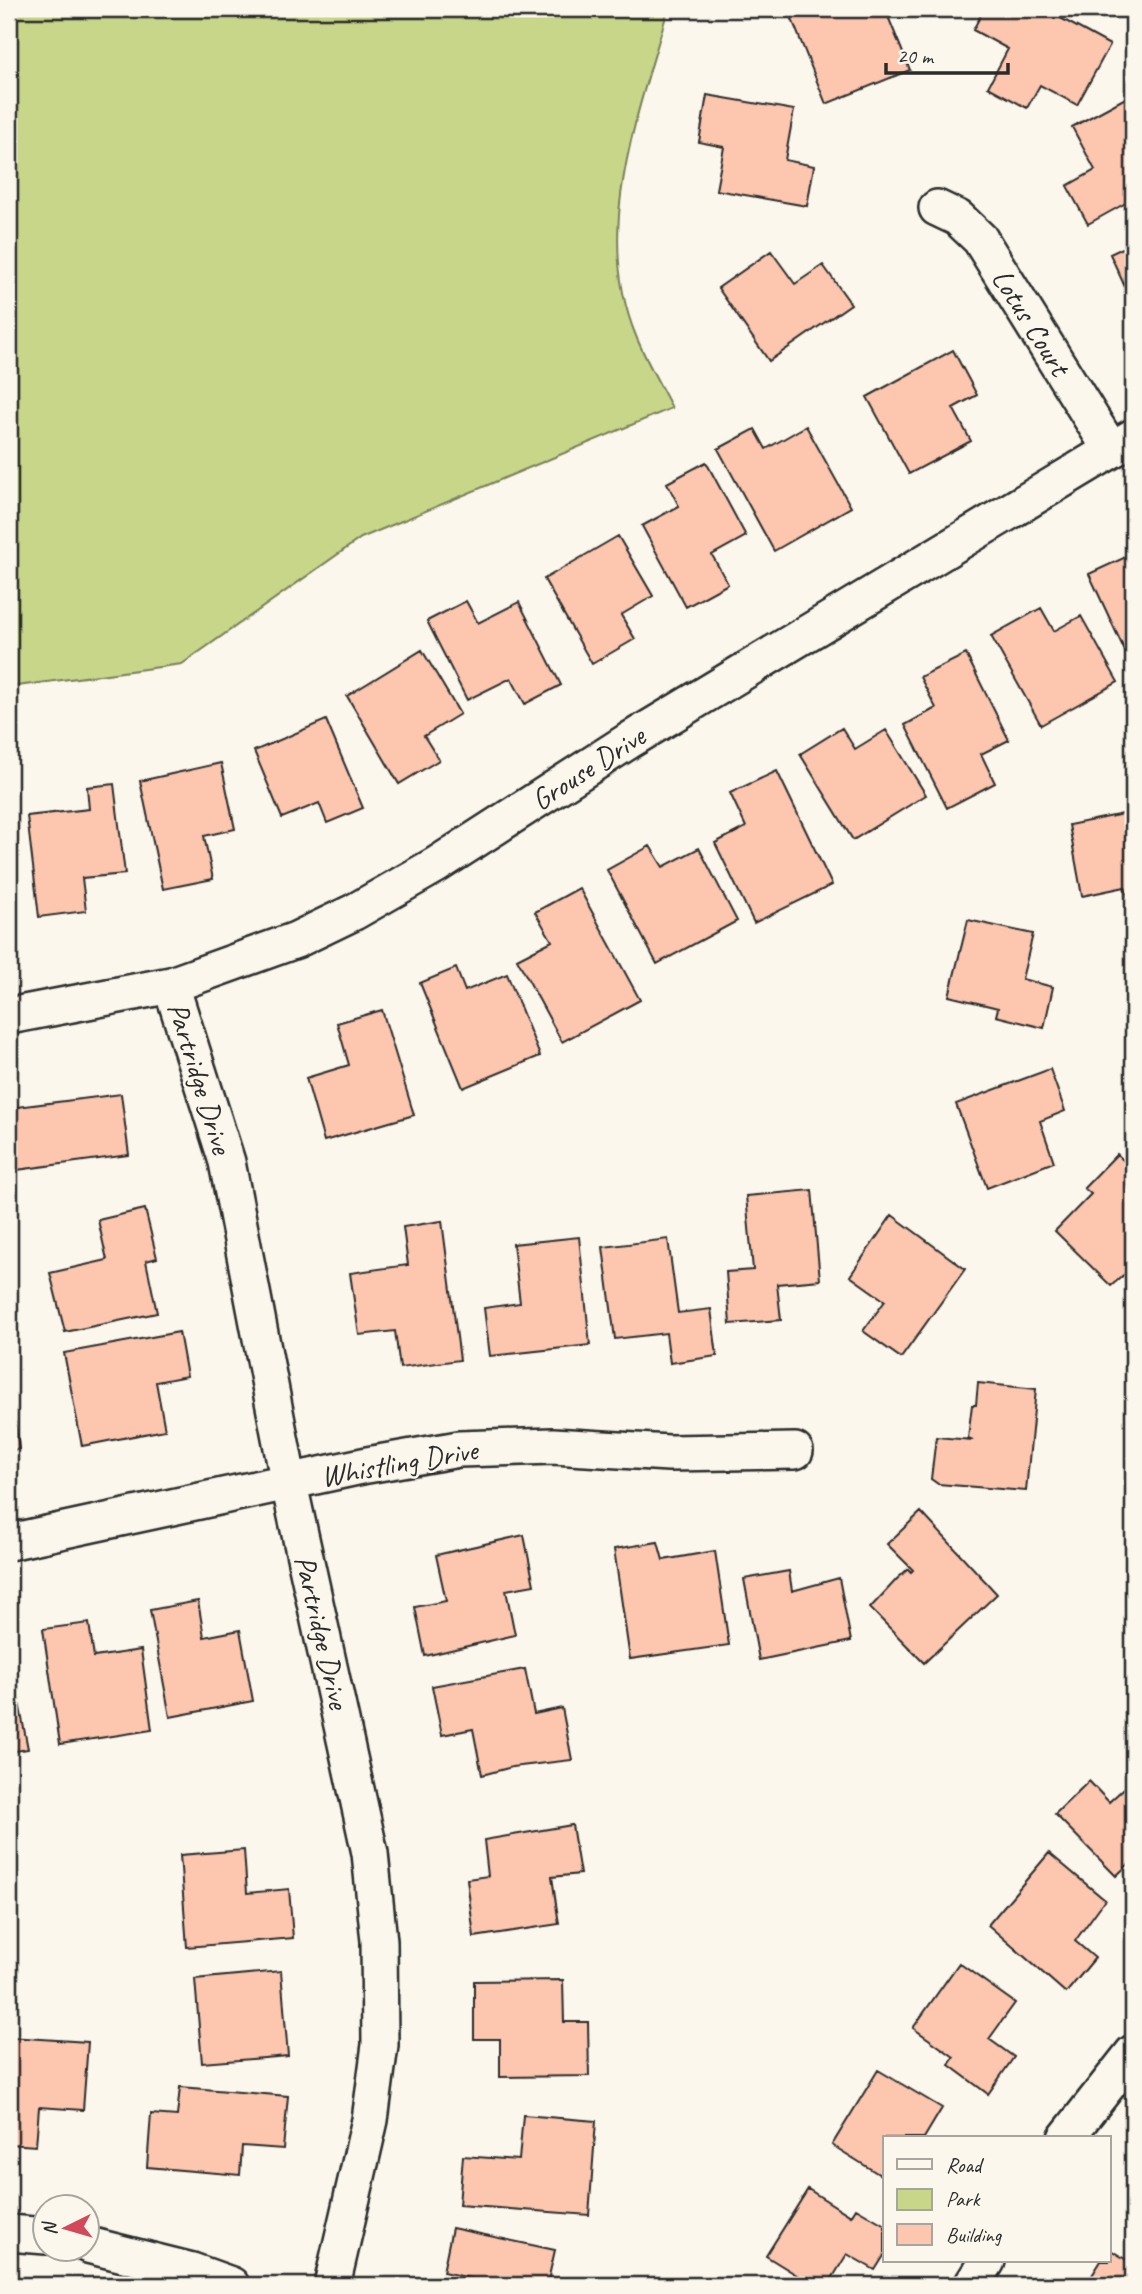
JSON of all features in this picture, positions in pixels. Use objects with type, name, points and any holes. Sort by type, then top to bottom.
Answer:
[{"type":"street","name":"Lotus Court","points":[[937,208],[958,218],[980,239],[1122,444]]},
{"type":"street","name":"Grouse Drive","points":[[9,1016],[171,985],[296,940],[395,889],[629,740],[1122,444]]},
{"type":"street","name":"Partridge Drive","points":[[171,985],[226,1162],[289,1484],[363,1813],[379,1941],[380,2045],[370,2120],[332,2285]]},
{"type":"street","name":"Whistling Drive","points":[[9,1542],[289,1484],[367,1465],[485,1447],[553,1446],[692,1453],[795,1451]]},
{"type":"street","points":[[1068,2136],[1133,2053]]},
{"type":"street","points":[[9,2234],[32,2235]]},
{"type":"street","points":[[102,2248],[192,2271],[231,2285]]},
{"type":"street","points":[[972,2285],[987,2262]]},
{"type":"green space","points":[[9,9],[668,9],[625,171],[619,213],[618,255],[624,296],[636,336],[672,408],[361,538],[182,664],[9,687]]},
{"type":"building","points":[[788,9],[885,9],[910,70],[826,104]]},
{"type":"building","points":[[984,9],[1044,9],[1110,45],[1077,105],[1040,85],[1027,108],[988,87],[1008,49],[973,30]]},
{"type":"building","points":[[1133,94],[1133,199],[1088,224],[1067,186],[1095,170],[1072,127]]},
{"type":"building","points":[[707,95],[794,110],[785,160],[814,166],[807,206],[716,190],[724,147],[699,142]]},
{"type":"building","points":[[1133,243],[1133,297],[1130,298],[1110,254]]},
{"type":"building","points":[[771,251],[795,284],[823,265],[851,304],[769,361],[718,288]]},
{"type":"building","points":[[953,350],[977,395],[953,408],[971,441],[909,474],[867,397]]},
{"type":"building","points":[[806,426],[851,507],[774,551],[718,449],[755,429],[766,449]]},
{"type":"building","points":[[706,462],[746,536],[712,555],[728,584],[686,607],[642,526],[679,506],[667,483]]},
{"type":"building","points":[[618,536],[653,596],[621,615],[635,639],[592,664],[544,579]]},
{"type":"building","points":[[1130,555],[1133,562],[1133,660],[1130,662],[1089,574]]},
{"type":"building","points":[[466,601],[478,623],[519,602],[561,685],[525,704],[511,678],[467,700],[427,621]]},
{"type":"building","points":[[1041,608],[1054,631],[1081,616],[1118,682],[1041,725],[991,636]]},
{"type":"building","points":[[422,650],[460,714],[424,736],[439,760],[399,784],[347,696]]},
{"type":"building","points":[[966,654],[1009,740],[981,754],[995,783],[947,808],[905,725],[936,708],[920,677]]},
{"type":"building","points":[[326,720],[363,808],[327,823],[319,803],[282,818],[254,751]]},
{"type":"building","points":[[842,728],[855,749],[886,730],[926,795],[853,840],[800,754]]},
{"type":"building","points":[[221,763],[235,829],[204,836],[213,879],[163,889],[140,781]]},
{"type":"building","points":[[777,771],[832,885],[754,923],[715,843],[746,827],[730,793]]},
{"type":"building","points":[[114,784],[125,874],[82,878],[86,911],[39,917],[27,816],[89,809],[87,787]]},
{"type":"building","points":[[1133,812],[1132,916],[1125,887],[1082,896],[1069,825]]},
{"type":"building","points":[[650,846],[663,867],[699,848],[737,921],[657,964],[607,870]]},
{"type":"building","points":[[579,888],[640,1000],[562,1042],[517,959],[552,941],[535,912]]},
{"type":"building","points":[[968,920],[1033,934],[1022,979],[1053,987],[1044,1028],[996,1016],[998,1008],[949,996]]},
{"type":"building","points":[[456,968],[465,991],[507,974],[540,1056],[463,1088],[420,983]]},
{"type":"building","points":[[382,1010],[414,1115],[324,1141],[306,1078],[349,1065],[337,1023]]},
{"type":"building","points":[[1050,1069],[1065,1111],[1040,1121],[1054,1162],[987,1188],[956,1104]]},
{"type":"building","points":[[121,1094],[129,1155],[9,1171],[9,1108]]},
{"type":"building","points":[[1117,1154],[1133,1170],[1133,1202],[1128,1207],[1133,1212],[1133,1267],[1111,1286],[1055,1231],[1091,1194],[1084,1188]]},
{"type":"building","points":[[812,1190],[820,1280],[777,1284],[781,1320],[730,1324],[726,1272],[753,1270],[746,1196]]},
{"type":"building","points":[[145,1209],[157,1258],[146,1261],[157,1313],[65,1332],[50,1273],[107,1260],[98,1220]]},
{"type":"building","points":[[892,1215],[965,1269],[901,1358],[863,1331],[885,1301],[850,1276]]},
{"type":"building","points":[[442,1221],[460,1360],[400,1368],[395,1331],[359,1335],[350,1273],[408,1265],[403,1227]]},
{"type":"building","points":[[579,1237],[590,1345],[490,1356],[484,1308],[520,1303],[513,1244]]},
{"type":"building","points":[[668,1239],[678,1313],[711,1309],[717,1356],[670,1363],[666,1333],[615,1339],[603,1247]]},
{"type":"building","points":[[179,1332],[187,1376],[156,1382],[165,1430],[82,1446],[64,1353]]},
{"type":"building","points":[[978,1383],[1036,1389],[1026,1491],[938,1484],[931,1479],[936,1437],[973,1440],[968,1438]]},
{"type":"building","points":[[12,1398],[19,1449],[9,1451],[9,1399]]},
{"type":"building","points":[[921,1512],[997,1594],[924,1663],[870,1608],[908,1569],[911,1572],[913,1570],[887,1544]]},
{"type":"building","points":[[524,1535],[534,1585],[506,1590],[515,1635],[425,1656],[415,1607],[446,1601],[436,1555]]},
{"type":"building","points":[[658,1542],[663,1560],[715,1551],[729,1645],[630,1659],[614,1549]]},
{"type":"building","points":[[789,1571],[792,1591],[839,1578],[851,1641],[759,1660],[744,1579]]},
{"type":"building","points":[[198,1601],[204,1637],[240,1630],[253,1701],[170,1717],[150,1610]]},
{"type":"building","points":[[89,1623],[94,1657],[141,1650],[152,1730],[60,1744],[43,1629]]},
{"type":"building","points":[[9,1651],[28,1749],[9,1752]]},
{"type":"building","points":[[525,1669],[534,1714],[562,1708],[572,1760],[512,1767],[482,1775],[473,1729],[442,1735],[432,1686]]},
{"type":"building","points":[[1133,1780],[1133,1860],[1116,1876],[1055,1814],[1089,1781],[1109,1802]]},
{"type":"building","points":[[572,1825],[580,1874],[552,1877],[559,1924],[474,1937],[467,1879],[488,1876],[484,1840]]},
{"type":"building","points":[[244,1850],[247,1893],[289,1889],[293,1938],[187,1947],[180,1855]]},
{"type":"building","points":[[1049,1853],[1105,1900],[1075,1941],[1095,1958],[1066,1993],[988,1925]]},
{"type":"building","points":[[959,1963],[1015,2003],[989,2039],[1014,2057],[988,2094],[949,2065],[954,2057],[913,2028]]},
{"type":"building","points":[[281,1971],[288,2056],[202,2063],[195,1979]]},
{"type":"building","points":[[563,1980],[564,2022],[588,2022],[589,2076],[500,2077],[500,2039],[474,2039],[474,1981]]},
{"type":"building","points":[[9,2037],[88,2042],[83,2110],[39,2107],[36,2146],[9,2144]]},
{"type":"building","points":[[878,2070],[942,2108],[925,2136],[883,2136],[883,2177],[832,2145]]},
{"type":"building","points":[[180,2087],[288,2096],[283,2149],[242,2146],[240,2175],[147,2167],[151,2114],[177,2116]]},
{"type":"building","points":[[523,2115],[596,2121],[589,2215],[459,2205],[463,2156],[519,2160]]},
{"type":"building","points":[[808,2189],[851,2216],[856,2208],[883,2224],[883,2257],[875,2270],[847,2254],[828,2285],[813,2285],[766,2256]]},
{"type":"building","points":[[452,2228],[555,2250],[547,2285],[478,2285],[479,2280],[443,2272]]},
{"type":"building","points":[[1110,2250],[1133,2264],[1133,2285],[1086,2285],[1100,2262],[1110,2262]]}]
